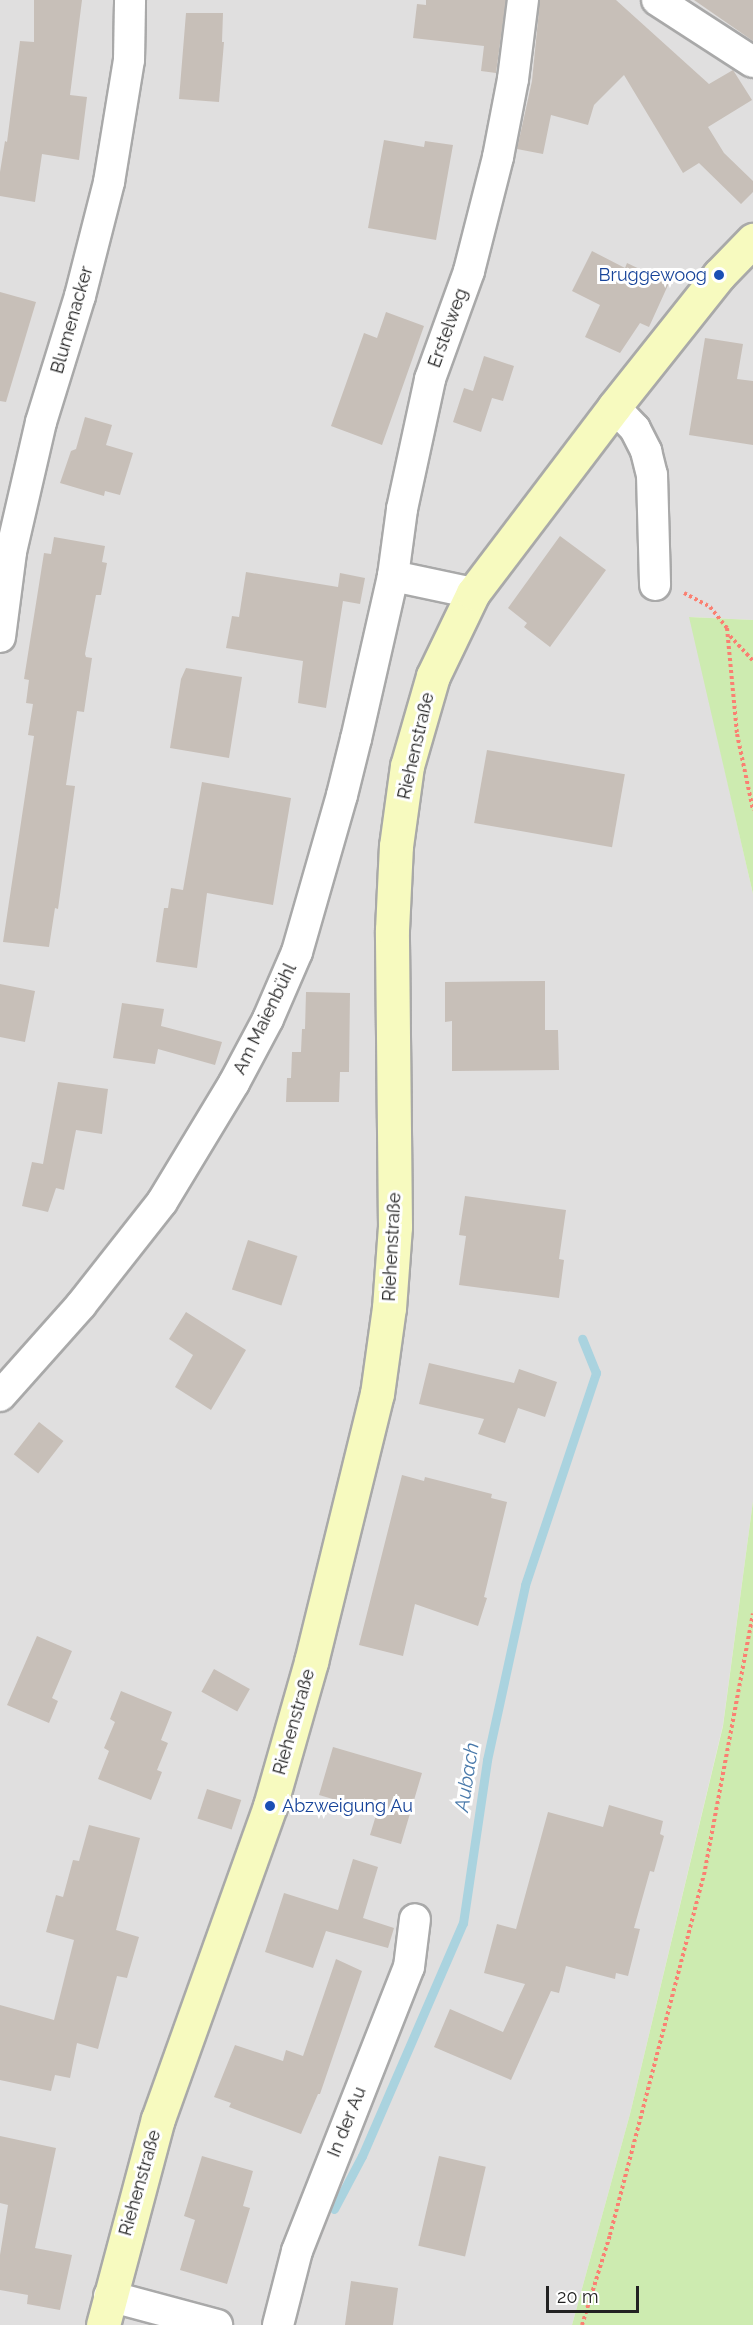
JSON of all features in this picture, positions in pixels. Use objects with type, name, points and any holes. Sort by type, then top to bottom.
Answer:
[{"type":"street","name":"Blumenacker","points":[[0,637],[11,552],[41,422],[80,296],[109,182],[129,60],[130,0]]},
{"type":"street","name":"Erstelweg","points":[[393,576],[402,509],[430,380],[469,271],[498,157],[513,79],[523,0]]},
{"type":"street","points":[[657,0],[753,62]]},
{"type":"street","name":"Riehenstraße","points":[[106,2311],[158,2119],[270,1806],[311,1662],[377,1394],[389,1308],[395,1227],[392,930],[396,846],[407,766],[433,676],[473,593],[614,407],[719,275],[753,240]]},
{"type":"street","points":[[614,407],[635,429],[646,451],[652,475],[656,585]]},
{"type":"street","points":[[393,576],[473,593]]},
{"type":"street","name":"Am Maienbühl","points":[[0,1396],[81,1305],[162,1202],[234,1083],[268,1018],[297,952],[342,795],[393,576]]},
{"type":"street","name":"In der Au","points":[[278,2325],[297,2251],[410,1967],[415,1919]]},
{"type":"street","points":[[106,2311],[217,2325]]},
{"type":"path","points":[[656,585],[672,587],[710,607],[727,628],[737,734],[753,810]]},
{"type":"path","points":[[729,635],[753,661]]},
{"type":"path","points":[[582,2325],[610,2235],[704,1875],[753,1614]]},
{"type":"shaded area","points":[[0,0],[753,0],[753,620],[690,617],[753,894],[753,1501],[723,1725],[630,2114],[572,2325],[0,2325]]},
{"type":"green space","points":[[689,617],[753,620],[753,894]]},
{"type":"green space","points":[[753,1501],[753,2325],[572,2325],[630,2114],[723,1726]]},
{"type":"building","points":[[34,0],[82,0],[70,95],[87,97],[79,160],[42,154],[35,202],[0,196],[0,172],[5,141],[7,142],[20,41],[34,42]]},
{"type":"building","points":[[426,0],[506,0],[496,73],[481,71],[484,46],[413,38],[417,4],[426,5]]},
{"type":"building","points":[[540,0],[616,0],[709,84],[733,70],[752,100],[708,127],[724,153],[753,181],[753,192],[741,204],[699,163],[683,173],[624,75],[594,105],[588,125],[551,115],[543,154],[517,149],[532,81]]},
{"type":"building","points":[[694,0],[753,0],[753,41]]},
{"type":"building","points":[[186,13],[223,13],[222,42],[224,42],[219,102],[179,99]]},
{"type":"building","points":[[384,140],[424,147],[425,141],[453,145],[436,240],[368,228]]},
{"type":"building","points":[[592,251],[625,268],[627,263],[669,283],[649,327],[640,323],[620,353],[585,337],[600,305],[572,291]]},
{"type":"building","points":[[0,292],[36,302],[6,402],[0,401]]},
{"type":"building","points":[[386,312],[424,326],[382,445],[331,426],[364,333],[377,338]]},
{"type":"building","points":[[705,338],[743,344],[737,379],[753,381],[753,445],[689,435]]},
{"type":"building","points":[[484,356],[514,366],[503,401],[492,398],[481,432],[453,422],[464,388],[473,391]]},
{"type":"building","points":[[85,417],[112,425],[106,445],[133,453],[120,495],[105,491],[104,496],[60,483],[71,451],[76,449]]},
{"type":"building","points":[[560,536],[606,570],[550,647],[524,627],[527,623],[508,608]]},
{"type":"building","points":[[54,537],[105,546],[102,562],[107,563],[101,595],[96,595],[85,654],[86,657],[92,658],[84,712],[77,711],[66,785],[75,786],[58,909],[55,908],[49,947],[3,942],[34,736],[28,735],[33,704],[26,703],[29,680],[24,679],[44,553],[51,554]]},
{"type":"building","points":[[246,572],[338,587],[340,573],[365,578],[360,604],[343,601],[326,708],[298,703],[303,661],[226,648],[232,616],[239,617]]},
{"type":"building","points":[[186,668],[242,677],[229,758],[170,748],[181,679]]},
{"type":"building","points":[[487,750],[625,774],[612,847],[474,823]]},
{"type":"building","points":[[202,782],[291,798],[273,905],[207,893],[197,968],[156,962],[164,908],[168,908],[171,888],[183,890]]},
{"type":"building","points":[[545,981],[545,1030],[558,1030],[559,1070],[452,1071],[452,1021],[445,1022],[445,982]]},
{"type":"building","points":[[0,984],[35,991],[25,1042],[0,1037]]},
{"type":"building","points":[[306,992],[350,993],[349,1072],[340,1072],[339,1102],[286,1102],[287,1078],[291,1078],[292,1052],[301,1052],[302,1029],[305,1029]]},
{"type":"building","points":[[122,1003],[164,1009],[161,1026],[222,1042],[215,1065],[158,1049],[155,1064],[113,1058]]},
{"type":"building","points":[[58,1082],[108,1089],[102,1134],[76,1130],[64,1190],[56,1188],[48,1212],[22,1206],[32,1162],[43,1164]]},
{"type":"building","points":[[465,1196],[566,1210],[559,1259],[564,1260],[559,1298],[459,1285],[466,1236],[459,1235]]},
{"type":"building","points":[[248,1240],[297,1256],[281,1306],[232,1289]]},
{"type":"building","points":[[186,1312],[246,1350],[211,1410],[175,1387],[193,1355],[169,1339]]},
{"type":"building","points":[[429,1363],[514,1383],[519,1369],[557,1382],[545,1417],[518,1408],[505,1443],[478,1434],[484,1419],[419,1404]]},
{"type":"building","points":[[39,1422],[63,1441],[38,1473],[14,1454]]},
{"type":"building","points":[[402,1475],[424,1481],[425,1477],[492,1494],[491,1498],[507,1502],[484,1597],[487,1598],[478,1626],[415,1604],[403,1656],[359,1645]]},
{"type":"building","points":[[37,1636],[72,1651],[52,1698],[58,1701],[49,1723],[7,1705]]},
{"type":"building","points":[[214,1669],[250,1689],[237,1712],[201,1692]]},
{"type":"building","points":[[121,1691],[172,1712],[161,1740],[168,1743],[157,1770],[162,1772],[151,1800],[98,1779],[109,1751],[104,1748],[115,1722],[110,1719]]},
{"type":"building","points":[[333,1747],[422,1773],[401,1844],[370,1835],[377,1812],[319,1795]]},
{"type":"building","points":[[207,1789],[241,1800],[232,1830],[197,1818]]},
{"type":"building","points":[[609,1805],[663,1821],[660,1834],[664,1836],[654,1872],[650,1871],[634,1928],[640,1929],[628,1976],[616,1973],[615,1979],[566,1966],[559,1993],[551,1991],[511,2080],[434,2047],[450,2009],[503,2032],[525,1984],[484,1973],[497,1924],[516,1929],[548,1812],[603,1827]]},
{"type":"building","points":[[89,1825],[140,1838],[116,1930],[139,1937],[127,1978],[117,1976],[98,2049],[77,2043],[70,2078],[55,2075],[51,2091],[0,2080],[0,2005],[54,2020],[74,1940],[46,1932],[56,1895],[63,1897],[73,1860],[79,1861]]},
{"type":"building","points":[[353,1859],[378,1867],[363,1918],[394,1928],[388,1948],[326,1931],[313,1968],[265,1952],[284,1893],[338,1910]]},
{"type":"building","points":[[336,1959],[362,1971],[320,2094],[318,2094],[301,2134],[229,2107],[231,2103],[214,2097],[235,2045],[283,2061],[286,2050],[303,2056]]},
{"type":"building","points":[[0,2136],[56,2148],[35,2248],[72,2255],[60,2310],[27,2304],[28,2295],[0,2290],[0,2255],[8,2205],[0,2203]]},
{"type":"building","points":[[202,2156],[253,2171],[243,2206],[250,2208],[227,2284],[180,2270],[195,2220],[184,2216]]},
{"type":"building","points":[[439,2156],[486,2167],[465,2256],[418,2246]]},
{"type":"building","points":[[351,2281],[398,2288],[393,2325],[345,2325]]},
{"type":"waterway","name":"Aubach","points":[[334,2209],[362,2156],[463,1923],[487,1760],[525,1585],[596,1373],[582,1339]]},
{"type":"place","name":"Bruggewoog","points":[[719,275]]},
{"type":"place","name":"Abzweigung Au","points":[[270,1806]]}]
